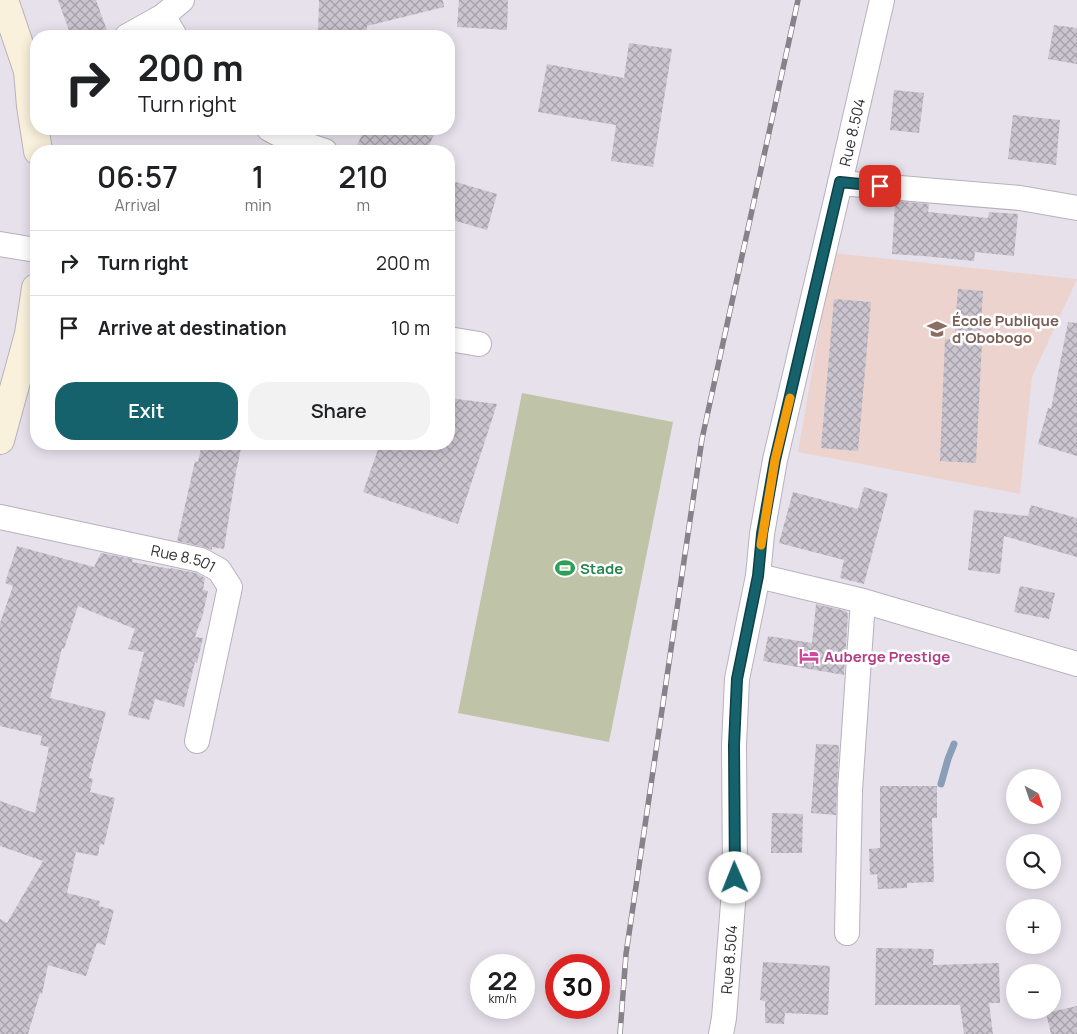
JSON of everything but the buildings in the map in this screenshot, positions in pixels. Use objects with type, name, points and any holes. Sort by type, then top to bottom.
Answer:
[{"type":"main road","points":[[3,1],[30,65]]},
{"type":"main road","points":[[0,440],[30,327]]},
{"type":"street","points":[[138,30],[163,16],[182,0]]},
{"type":"street","name":"Rue 8.504","points":[[721,1034],[724,1018],[735,878],[734,745],[737,679],[758,576],[762,534],[775,460],[882,0]]},
{"type":"street","points":[[163,16],[171,30]]},
{"type":"street","points":[[280,135],[307,145]]},
{"type":"street","points":[[840,182],[1020,198],[1077,208]]},
{"type":"street","points":[[0,244],[30,249]]},
{"type":"street","points":[[455,340],[479,344]]},
{"type":"street","name":"Rue 8.501","points":[[0,517],[201,560],[219,570],[230,587],[197,741]]},
{"type":"street","points":[[758,576],[863,601],[1077,664]]},
{"type":"street","points":[[847,933],[850,790],[863,601]]},
{"type":"shaded area","name":"École Publique d'Obobogo","points":[[833,253],[1077,279],[1032,377],[1020,494],[798,452]]},
{"type":"green space","name":"Stade","points":[[522,393],[673,422],[609,742],[458,713]]},
{"type":"waterway","points":[[941,784],[954,744]]},
{"type":"railway","points":[[620,1034],[626,954],[702,439],[798,0]]},
{"type":"slow traffic","points":[[761,545],[775,460],[790,398]]},
{"type":"place","name":"École Publique d'Obobogo","points":[[937,329]]},
{"type":"place","name":"Stade","points":[[565,568]]},
{"type":"place","name":"Auberge Prestige","points":[[809,656]]},
{"type":"route","points":[[735,878],[734,745],[737,679],[758,576],[762,534],[775,460],[840,182],[880,186]]}]
